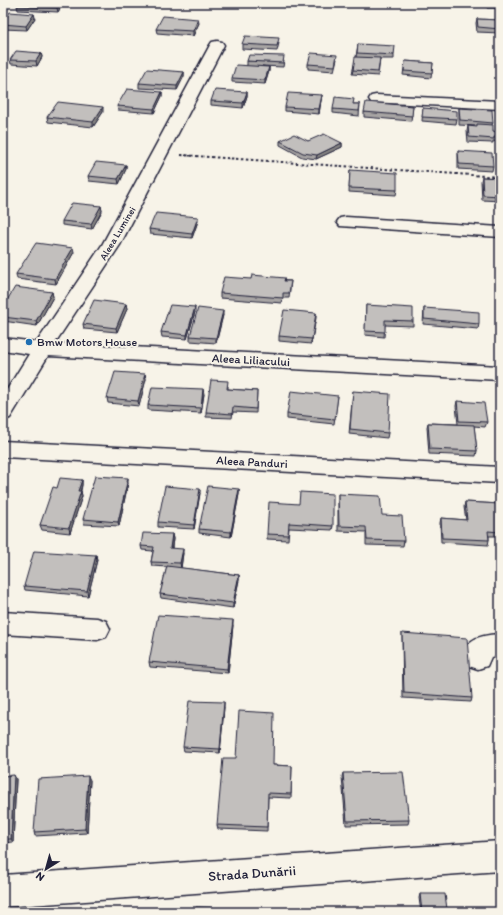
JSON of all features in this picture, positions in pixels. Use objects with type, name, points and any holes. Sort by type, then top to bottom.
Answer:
[{"type":"street","name":"Aleea Luminei","points":[[3,414],[42,349],[111,245],[161,154],[217,45]]},
{"type":"street","points":[[376,99],[500,105]]},
{"type":"street","points":[[346,222],[500,232]]},
{"type":"street","name":"Aleea Liliacului","points":[[3,344],[42,349],[500,374]]},
{"type":"street","name":"Aleea Panduri","points":[[3,449],[500,475]]},
{"type":"street","points":[[3,623],[97,629]]},
{"type":"street","points":[[478,658],[478,652],[483,646],[500,645]]},
{"type":"street","name":"Strada Dunării","points":[[3,891],[500,856]]},
{"type":"path","points":[[161,154],[500,177]]},
{"type":"building","points":[[19,3],[60,3],[57,8],[17,6]]},
{"type":"building","points":[[487,3],[500,3],[500,4],[488,4]]},
{"type":"building","points":[[10,12],[34,14],[26,26],[3,24]]},
{"type":"building","points":[[163,16],[198,19],[193,31],[156,29]]},
{"type":"building","points":[[477,19],[500,20],[500,29],[478,27]]},
{"type":"building","points":[[245,36],[279,38],[277,46],[242,44]]},
{"type":"building","points":[[358,44],[395,46],[394,55],[357,53]]},
{"type":"building","points":[[16,51],[41,53],[36,61],[10,60]]},
{"type":"building","points":[[311,53],[337,55],[335,66],[308,64]]},
{"type":"building","points":[[249,55],[284,56],[283,63],[247,61]]},
{"type":"building","points":[[355,57],[380,58],[378,72],[353,70]]},
{"type":"building","points":[[405,61],[433,63],[432,73],[404,71]]},
{"type":"building","points":[[236,65],[269,67],[265,80],[232,78]]},
{"type":"building","points":[[147,69],[184,72],[177,86],[139,83]]},
{"type":"building","points":[[127,89],[162,92],[154,109],[117,106]]},
{"type":"building","points":[[215,90],[247,92],[243,103],[211,101]]},
{"type":"building","points":[[288,93],[322,95],[319,109],[285,107]]},
{"type":"building","points":[[335,97],[354,99],[353,104],[360,104],[359,111],[333,109]]},
{"type":"building","points":[[58,102],[103,107],[93,122],[47,117]]},
{"type":"building","points":[[366,102],[413,106],[412,116],[364,112]]},
{"type":"building","points":[[423,108],[457,111],[457,119],[422,117]]},
{"type":"building","points":[[459,108],[492,110],[493,123],[460,120]]},
{"type":"building","points":[[477,124],[493,125],[493,131],[498,132],[499,137],[494,137],[494,139],[469,137],[468,126],[477,127]]},
{"type":"building","points":[[294,134],[308,141],[324,134],[342,143],[317,155],[303,153],[280,141]]},
{"type":"building","points":[[458,151],[492,153],[493,166],[459,164]]},
{"type":"building","points":[[497,154],[500,154],[500,168]]},
{"type":"building","points":[[96,162],[126,165],[118,179],[88,176]]},
{"type":"building","points":[[350,170],[397,173],[397,190],[349,188]]},
{"type":"building","points":[[482,177],[500,178],[500,196],[483,195]]},
{"type":"building","points":[[72,203],[101,206],[91,224],[62,221]]},
{"type":"building","points":[[156,213],[198,217],[192,234],[149,229]]},
{"type":"building","points":[[36,243],[73,248],[55,279],[16,274]]},
{"type":"building","points":[[252,275],[285,278],[284,281],[291,281],[289,293],[283,293],[283,298],[220,293],[224,277],[251,279]]},
{"type":"building","points":[[15,287],[52,292],[36,321],[3,317],[3,307]]},
{"type":"building","points":[[94,300],[126,304],[116,328],[83,324]]},
{"type":"building","points":[[170,305],[195,307],[187,335],[161,332]]},
{"type":"building","points":[[366,305],[413,308],[413,321],[385,320],[385,332],[365,331]]},
{"type":"building","points":[[198,308],[223,311],[216,338],[190,336]]},
{"type":"building","points":[[424,308],[479,312],[479,324],[424,319]]},
{"type":"building","points":[[284,310],[316,313],[312,339],[279,336]]},
{"type":"building","points":[[115,372],[145,374],[138,401],[107,398]]},
{"type":"building","points":[[211,380],[228,381],[227,389],[257,391],[256,409],[233,407],[232,414],[206,412]]},
{"type":"building","points":[[152,387],[203,389],[201,408],[148,405]]},
{"type":"building","points":[[291,391],[338,396],[335,419],[287,414]]},
{"type":"building","points":[[353,391],[390,394],[388,433],[350,429]]},
{"type":"building","points":[[457,401],[484,403],[487,422],[459,421]]},
{"type":"building","points":[[428,423],[474,425],[477,451],[430,449]]},
{"type":"building","points":[[95,476],[128,478],[118,522],[83,519]]},
{"type":"building","points":[[60,478],[82,480],[78,491],[81,491],[69,528],[40,525],[53,487],[57,488]]},
{"type":"building","points":[[165,486],[200,489],[194,525],[158,522]]},
{"type":"building","points":[[208,486],[239,489],[231,532],[199,529]]},
{"type":"building","points":[[300,492],[333,494],[333,526],[289,523],[288,535],[267,534],[269,502],[299,504]]},
{"type":"building","points":[[338,494],[380,496],[382,515],[402,516],[404,541],[367,540],[366,527],[339,526]]},
{"type":"building","points":[[465,502],[500,504],[500,532],[488,531],[489,540],[442,538],[441,518],[467,520]]},
{"type":"building","points":[[143,533],[172,534],[170,548],[183,549],[180,563],[151,562],[154,547],[141,546]]},
{"type":"building","points":[[34,551],[96,555],[87,591],[24,586]]},
{"type":"building","points":[[167,566],[239,575],[233,603],[160,594]]},
{"type":"building","points":[[158,615],[233,620],[227,669],[149,662]]},
{"type":"building","points":[[402,633],[467,638],[472,698],[404,693]]},
{"type":"building","points":[[189,701],[224,702],[220,749],[183,747]]},
{"type":"building","points":[[239,711],[274,713],[273,765],[292,766],[291,794],[268,793],[267,827],[217,825],[223,758],[236,758]]},
{"type":"building","points":[[403,772],[409,820],[347,821],[343,773]]},
{"type":"building","points":[[14,775],[11,839],[3,839],[3,776]]},
{"type":"building","points":[[88,776],[85,829],[34,832],[38,779]]},
{"type":"building","points":[[420,894],[445,894],[447,909],[460,909],[460,912],[422,912]]},
{"type":"building","points":[[196,907],[249,909],[249,912],[196,912]]},
{"type":"building","points":[[282,911],[303,912],[282,912]]},
{"type":"place","name":"Bmw Motors House","points":[[29,342]]}]
